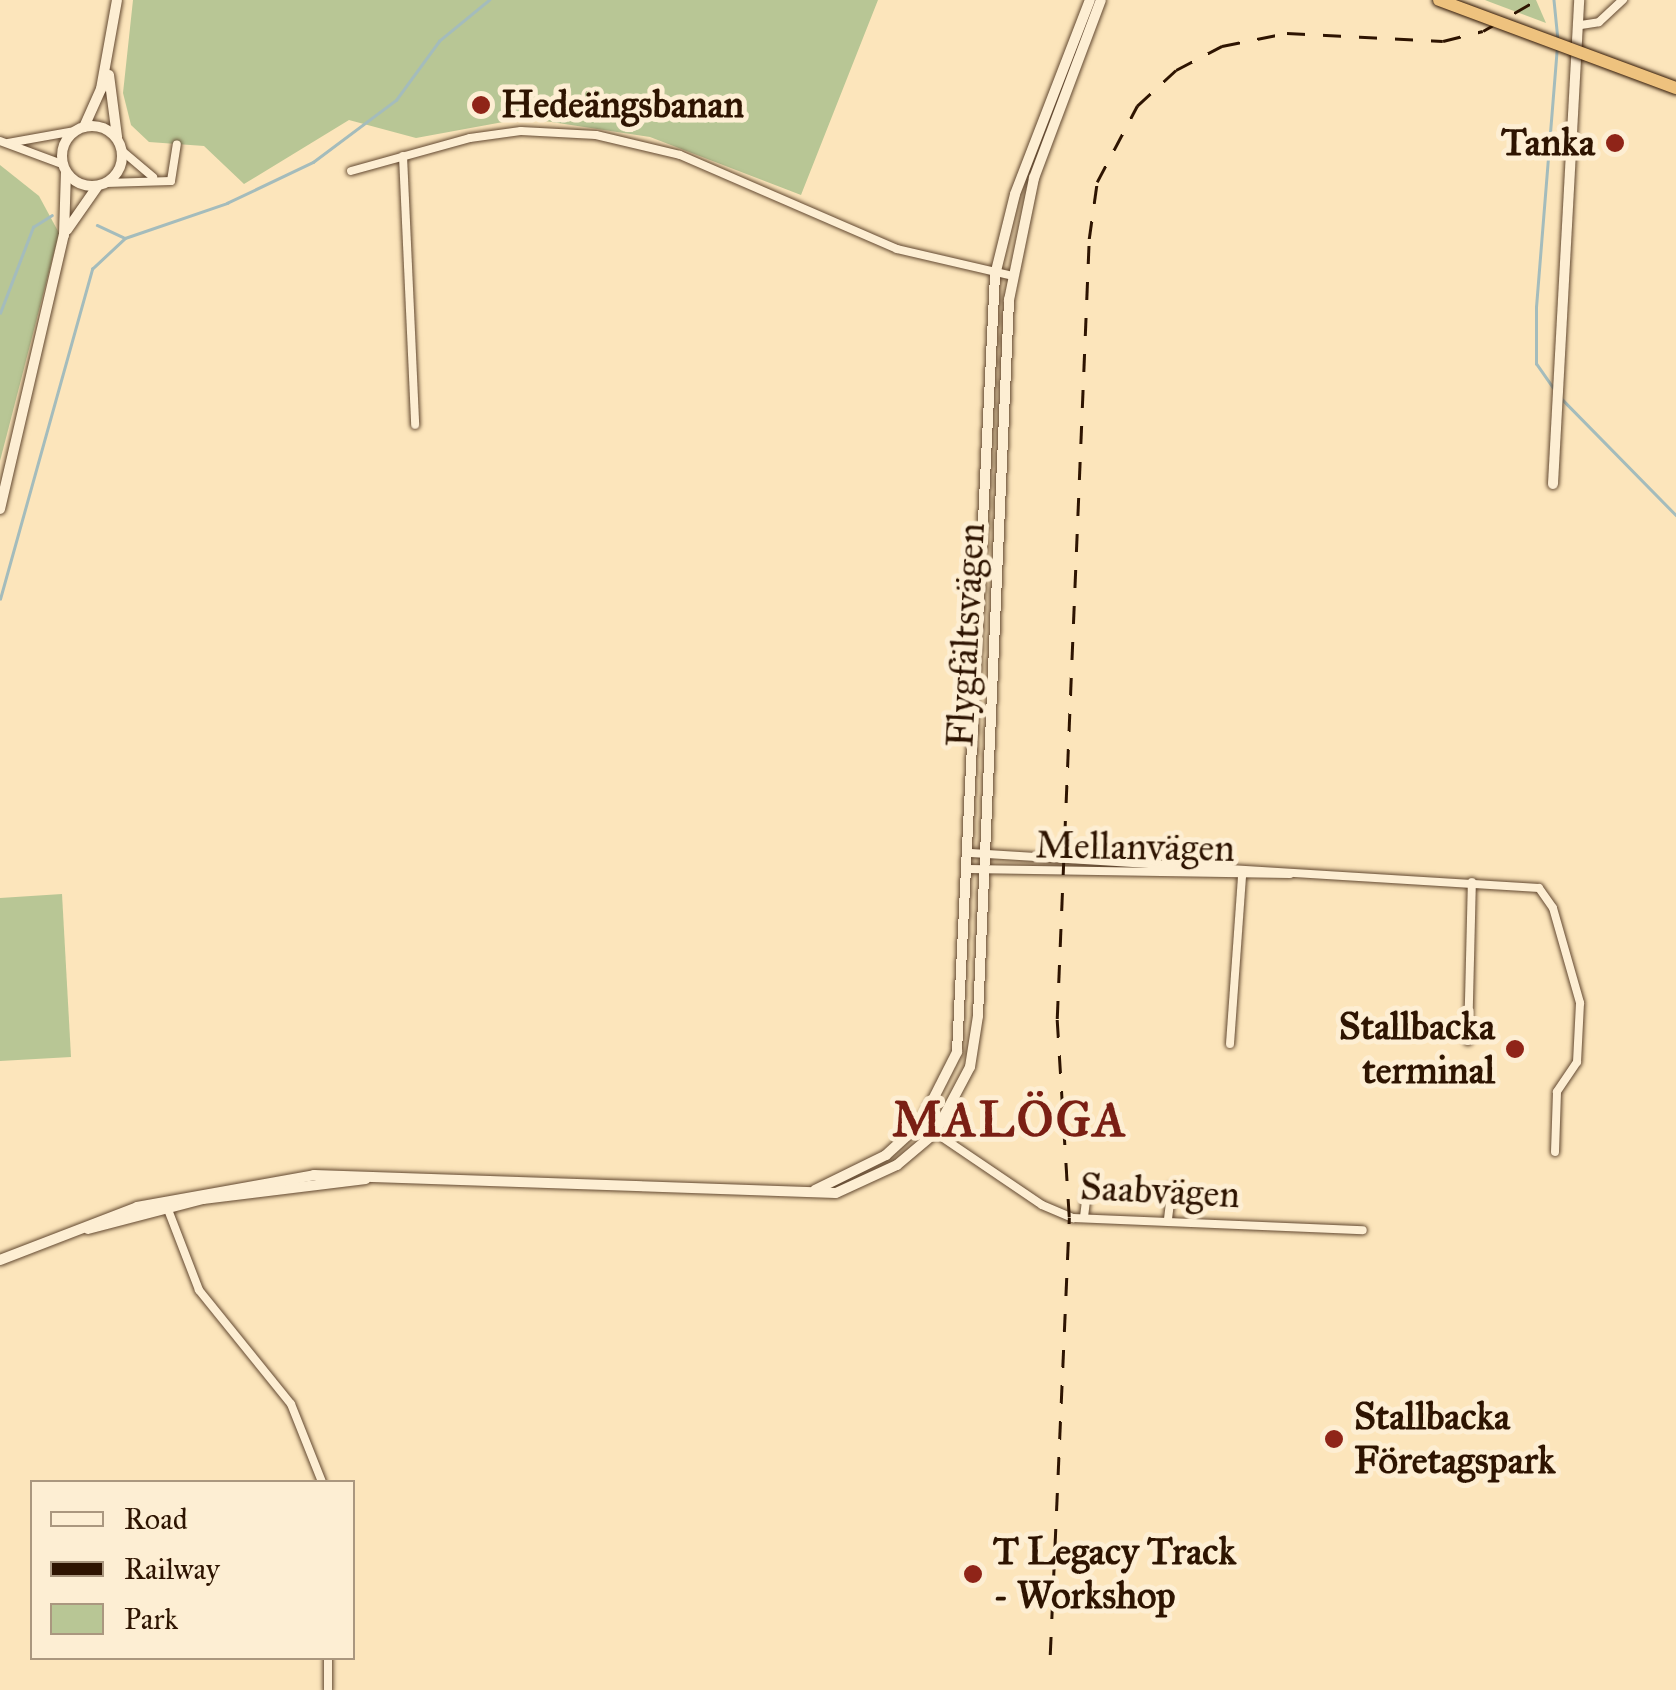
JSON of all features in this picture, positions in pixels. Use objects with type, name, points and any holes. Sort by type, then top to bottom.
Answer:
[{"type":"highway","points":[[1438,0],[1676,88]]},
{"type":"street","points":[[0,509],[64,235],[64,145],[80,129],[108,64],[117,0]]},
{"type":"street","name":"Flygfältsvägen","points":[[809,1192],[886,1156],[921,1123],[957,1052],[971,853],[995,275],[1014,194],[1090,0]]},
{"type":"street","name":"Flygfältsvägen","points":[[0,1260],[82,1229],[166,1204],[314,1175],[836,1193],[871,1180],[934,1133],[958,1100],[976,1040],[1012,276],[1038,166],[1102,0]]},
{"type":"street","points":[[1552,484],[1583,0]]},
{"type":"street","points":[[1581,25],[1599,22],[1623,0]]},
{"type":"street","points":[[64,235],[84,199],[119,169],[108,64]]},
{"type":"street","points":[[4,142],[103,128],[154,176]]},
{"type":"street","points":[[351,171],[521,132],[634,142],[897,249],[1012,276]]},
{"type":"street","points":[[4,142],[64,168],[81,185],[154,176],[171,180],[177,144]]},
{"type":"street","points":[[403,156],[415,425]]},
{"type":"street","name":"Mellanvägen","points":[[971,853],[1243,866],[1472,882],[1543,891],[1578,980],[1577,1062],[1557,1092],[1555,1152]]},
{"type":"street","points":[[1230,1044],[1243,866]]},
{"type":"street","name":"Mellanvägen","points":[[969,870],[1242,877],[1300,872]]},
{"type":"street","points":[[1468,1041],[1472,882]]},
{"type":"street","name":"Saabvägen","points":[[921,1123],[1042,1205],[1084,1216],[1363,1230]]},
{"type":"street","points":[[1168,1219],[1172,1187]]},
{"type":"street","points":[[1084,1216],[1087,1193]]},
{"type":"street","points":[[166,1204],[199,1290],[292,1404],[321,1480]]},
{"type":"street","points":[[328,1660],[328,1690]]},
{"type":"green space","name":"Hedeängsbanan","points":[[133,0],[878,0],[801,195],[650,137],[525,118],[416,138],[349,120],[244,184],[204,146],[149,142],[131,125],[123,93]]},
{"type":"green space","points":[[1485,0],[1536,0],[1546,23],[1490,2]]},
{"type":"green space","points":[[0,165],[39,196],[59,233],[0,461]]},
{"type":"green space","points":[[62,894],[71,1057],[0,1061],[0,898]]},
{"type":"waterway","points":[[0,599],[92,269],[125,238],[227,203],[313,162],[396,100],[439,41],[489,0]]},
{"type":"waterway","points":[[1554,0],[1558,40]]},
{"type":"waterway","points":[[1553,388],[1536,364],[1536,307],[1557,48]]},
{"type":"waterway","points":[[0,313],[33,227],[52,215]]},
{"type":"waterway","points":[[97,225],[123,237]]},
{"type":"waterway","points":[[1561,398],[1676,515]]},
{"type":"railway","points":[[1050,1655],[1069,1217],[1057,1019],[1089,239],[1097,182],[1137,106],[1176,70],[1222,46],[1287,33],[1443,41],[1483,31],[1537,0]]},
{"type":"place","name":"Hedeängsbanan","points":[[481,105]]},
{"type":"place","name":"Tanka","points":[[1615,143]]},
{"type":"place","name":"Stallbacka terminal","points":[[1515,1049]]},
{"type":"place","name":"Stallbacka Företagspark","points":[[1334,1439]]},
{"type":"place","name":"T Legacy Track - Workshop","points":[[973,1574]]},
{"type":"district","name":"MALÖGA","points":[[1010,1120]]}]
